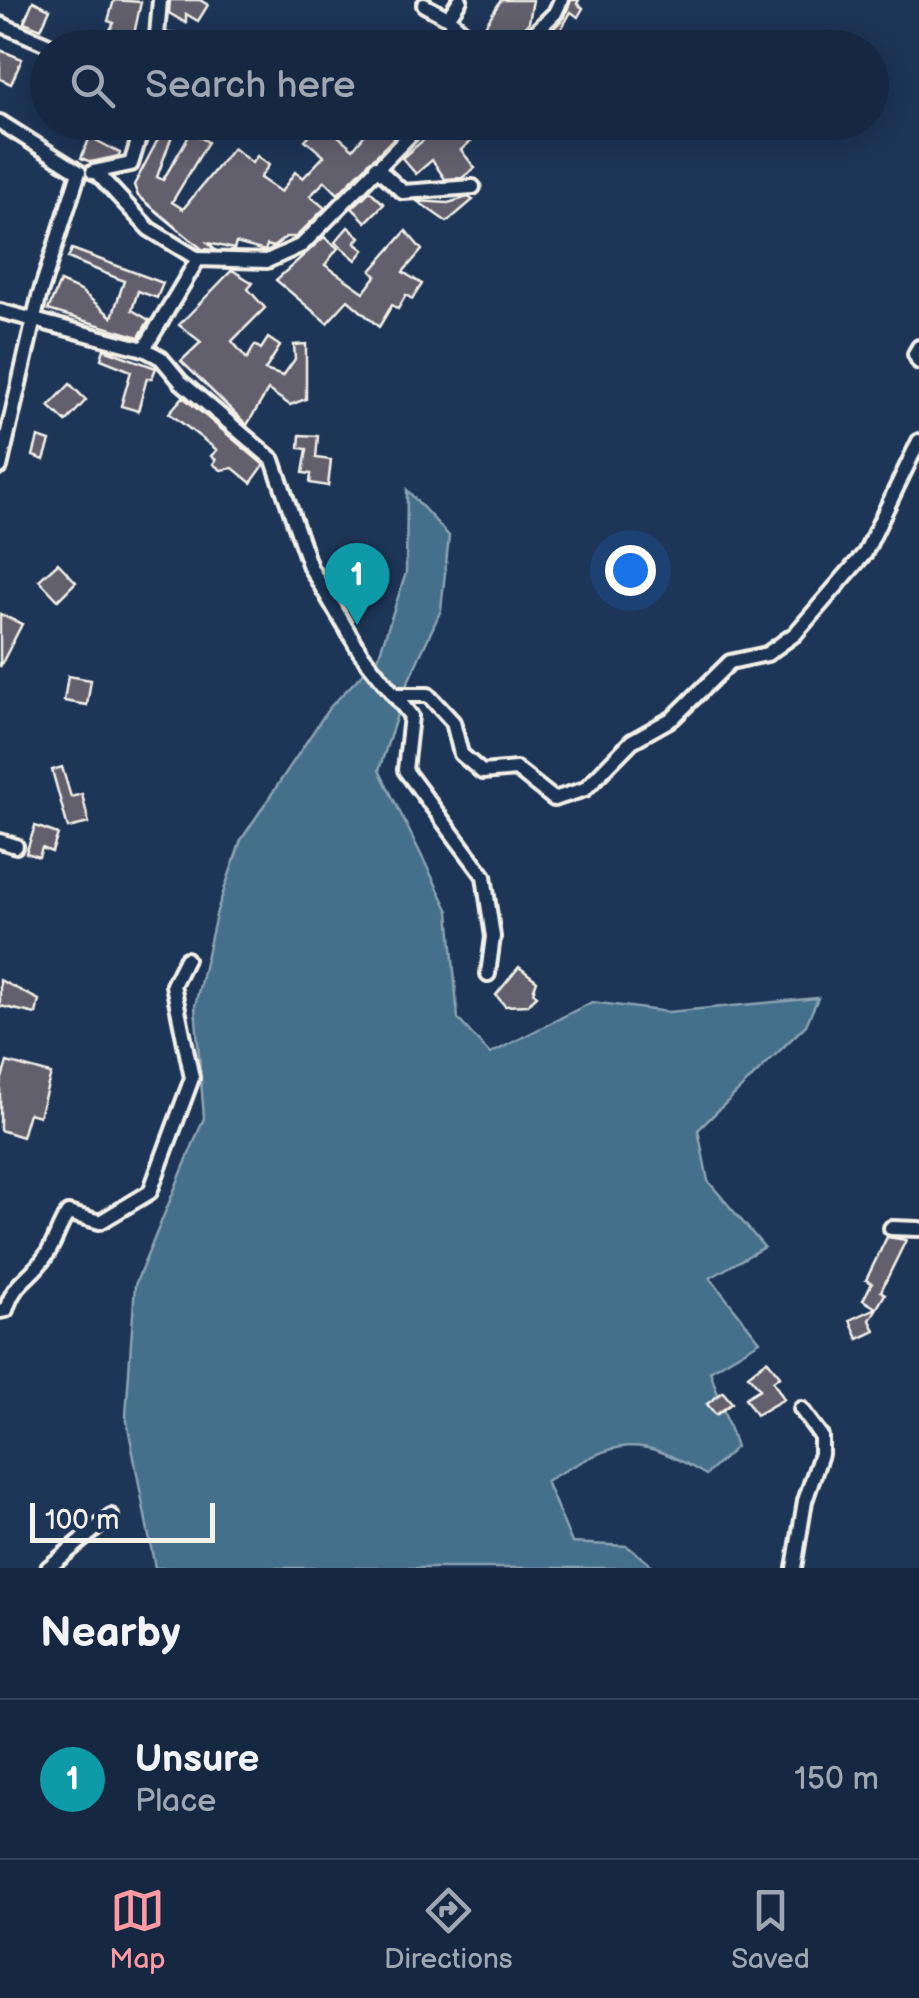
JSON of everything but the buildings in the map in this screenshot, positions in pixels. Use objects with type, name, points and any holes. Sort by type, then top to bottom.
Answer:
[{"type":"street","points":[[158,30],[160,0]]},
{"type":"street","points":[[448,18],[460,0]]},
{"type":"street","points":[[538,30],[555,13],[561,0]]},
{"type":"street","points":[[424,5],[462,30]]},
{"type":"street","points":[[0,24],[30,37]]},
{"type":"street","points":[[0,122],[79,172],[130,164],[138,140]]},
{"type":"street","points":[[96,172],[149,229],[198,258],[267,261],[302,245],[404,140]]},
{"type":"street","points":[[376,166],[404,192],[473,188]]},
{"type":"street","points":[[0,467],[35,321],[79,172]]},
{"type":"street","points":[[144,349],[198,258]]},
{"type":"street","points":[[0,312],[144,349],[162,358],[182,382],[273,460],[310,568],[360,652],[411,716],[405,770],[484,876],[493,936],[488,974]]},
{"type":"street","points":[[919,346],[915,354],[919,362]]},
{"type":"street","points":[[394,695],[428,695],[453,722],[460,754],[482,772],[516,770],[554,800],[585,790],[632,741],[672,718],[730,662],[767,654],[795,634],[865,553],[919,440]]},
{"type":"street","points":[[0,842],[16,846]]},
{"type":"street","points":[[0,1311],[6,1310],[13,1288],[47,1256],[54,1233],[68,1212],[100,1222],[150,1192],[192,1078],[173,985],[186,960]]},
{"type":"street","points":[[891,1228],[919,1229]]},
{"type":"street","points":[[794,1568],[805,1501],[821,1454],[822,1436],[801,1409]]},
{"type":"street","points":[[48,1568],[111,1516]]},
{"type":"water","points":[[407,490],[449,536],[441,610],[407,684],[379,770],[449,911],[458,1019],[490,1054],[592,1002],[668,1012],[818,998],[806,1025],[698,1130],[708,1181],[764,1247],[710,1278],[760,1341],[710,1371],[736,1447],[706,1475],[660,1451],[625,1446],[591,1457],[546,1481],[572,1543],[627,1546],[655,1568],[155,1568],[126,1416],[135,1285],[204,1118],[195,1006],[217,911],[241,840],[329,708],[378,658],[406,573]]},
{"type":"place","name":"Unsure","points":[[357,625]]}]
